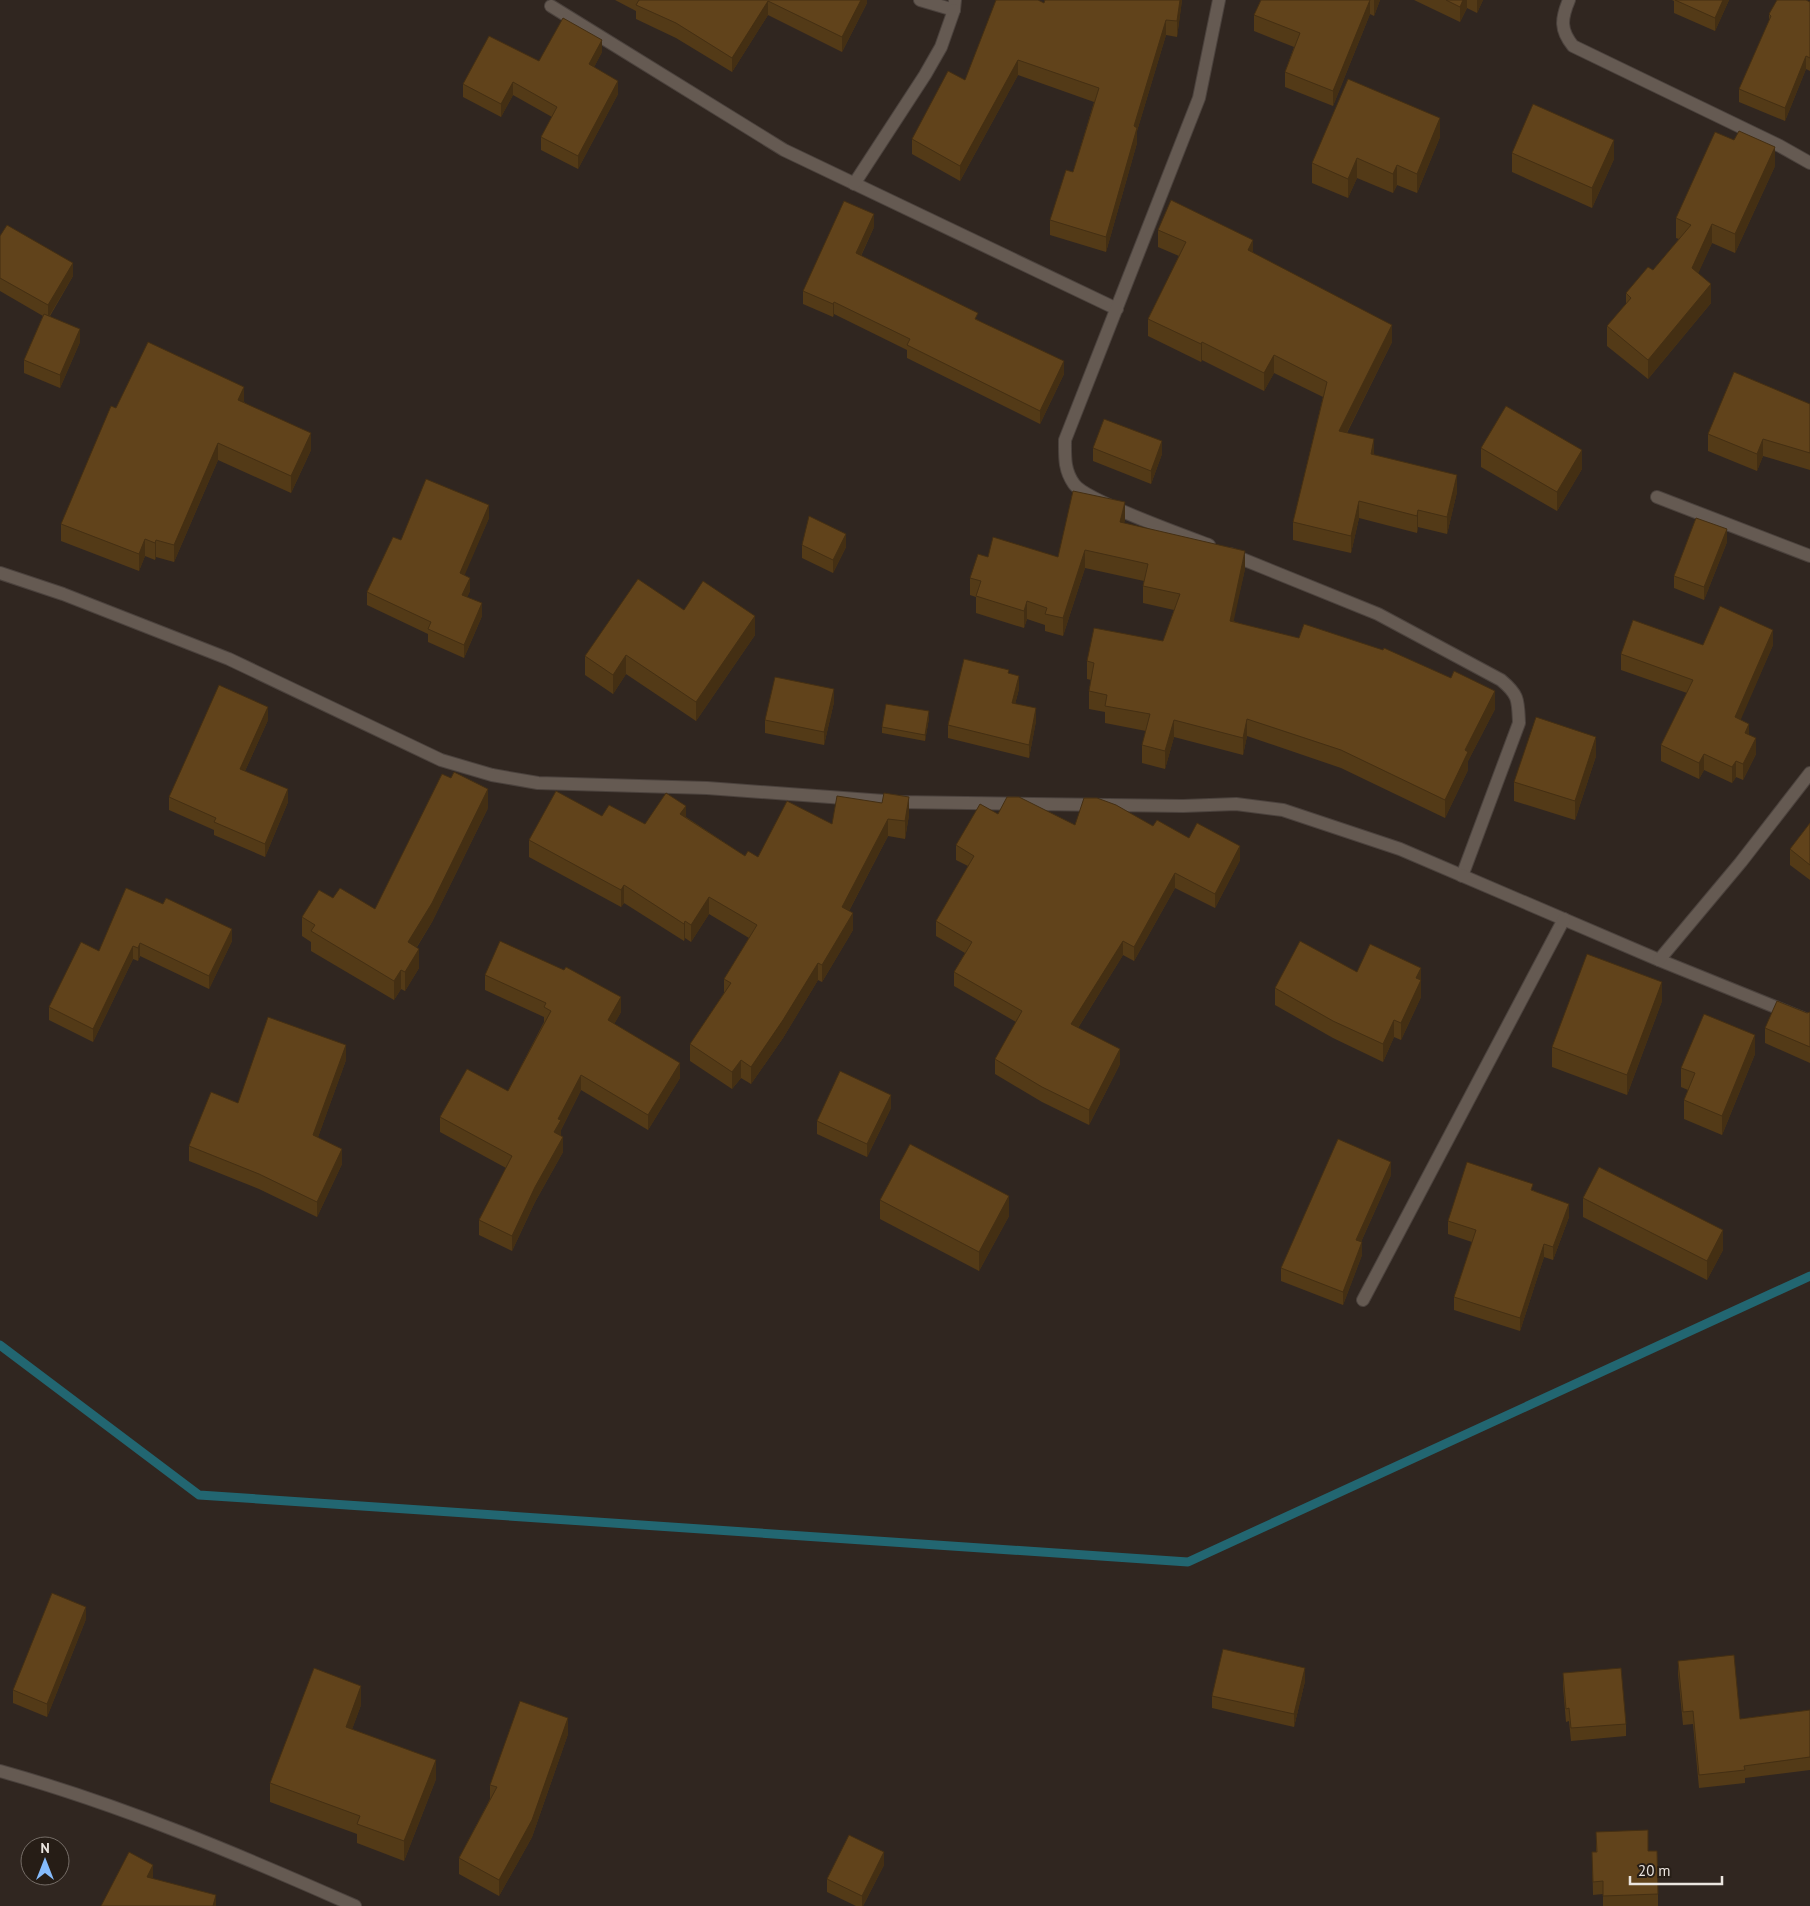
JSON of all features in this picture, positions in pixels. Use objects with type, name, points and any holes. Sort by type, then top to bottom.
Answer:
[{"type":"street","points":[[854,184],[925,75],[940,47],[954,5],[920,0]]},
{"type":"street","points":[[1219,0],[1199,98],[1065,440],[1065,466],[1075,486],[1093,498],[1378,614],[1502,680],[1515,692],[1518,702],[1519,723],[1462,876]]},
{"type":"street","points":[[1569,0],[1561,18],[1564,35],[1573,46],[1780,146],[1810,163]]},
{"type":"street","points":[[551,6],[784,150],[1117,309]]},
{"type":"street","points":[[1657,497],[1810,556]]},
{"type":"street","points":[[0,572],[63,594],[229,659],[442,760],[492,775],[538,783],[707,788],[898,802],[1183,806],[1236,804],[1283,810],[1400,849],[1659,960],[1810,1021]]},
{"type":"street","points":[[1659,960],[1741,862],[1810,773]]},
{"type":"street","points":[[1363,1300],[1564,919]]},
{"type":"street","points":[[0,1771],[48,1784],[236,1853],[355,1906]]},
{"type":"building","points":[[639,0],[861,0],[842,37],[768,1],[732,58],[676,23],[636,5]]},
{"type":"building","points":[[996,0],[1038,0],[1044,3],[1045,0],[1180,0],[1177,21],[1166,20],[1134,126],[1137,128],[1106,237],[1050,220],[1066,170],[1073,172],[1099,88],[1018,60],[960,166],[912,139],[948,71],[965,80]]},
{"type":"building","points":[[1261,0],[1370,0],[1333,91],[1285,72],[1300,33],[1254,15]]},
{"type":"building","points":[[1446,0],[1463,0],[1460,7]]},
{"type":"building","points":[[1675,0],[1723,0],[1715,18]]},
{"type":"building","points":[[1777,0],[1806,0],[1810,2],[1810,58],[1806,56],[1785,108],[1739,89],[1771,16],[1769,14]]},
{"type":"building","points":[[563,18],[602,40],[589,64],[618,81],[578,156],[541,137],[557,107],[513,82],[501,104],[463,84],[489,36],[539,61]]},
{"type":"building","points":[[1348,79],[1440,118],[1417,174],[1397,165],[1393,174],[1357,158],[1348,179],[1312,163]]},
{"type":"building","points":[[1533,104],[1614,140],[1592,188],[1512,153]]},
{"type":"building","points":[[1739,131],[1775,147],[1735,234],[1712,224],[1692,268],[1711,284],[1648,360],[1607,326],[1631,298],[1626,293],[1648,267],[1653,270],[1691,225],[1676,218],[1715,132],[1734,140]]},
{"type":"building","points":[[1171,200],[1253,240],[1248,250],[1392,325],[1339,431],[1374,439],[1371,454],[1457,475],[1447,517],[1418,510],[1417,516],[1359,501],[1351,536],[1293,522],[1327,382],[1274,355],[1264,373],[1202,342],[1201,344],[1148,319],[1186,242],[1158,230]]},
{"type":"building","points":[[844,201],[874,214],[856,253],[978,313],[975,319],[1064,361],[1040,411],[907,345],[910,339],[834,302],[833,304],[803,291]]},
{"type":"building","points":[[7,225],[73,263],[48,305],[0,278],[0,236]]},
{"type":"building","points":[[44,314],[80,329],[60,375],[24,360]]},
{"type":"building","points":[[148,342],[244,387],[238,400],[311,433],[291,476],[218,443],[174,545],[156,540],[155,543],[145,539],[139,554],[61,524],[111,406],[116,408]]},
{"type":"building","points":[[1734,372],[1810,404],[1810,453],[1763,439],[1757,454],[1708,434]]},
{"type":"building","points":[[1506,406],[1582,450],[1557,492],[1481,448]]},
{"type":"building","points":[[1104,419],[1162,441],[1151,471],[1093,448]]},
{"type":"building","points":[[426,479],[489,505],[460,573],[470,578],[462,595],[482,603],[464,645],[428,629],[431,622],[367,592],[393,537],[401,540]]},
{"type":"building","points":[[1073,491],[1125,502],[1120,522],[1245,551],[1230,621],[1299,638],[1304,624],[1383,650],[1384,648],[1451,678],[1454,671],[1495,691],[1465,750],[1468,752],[1445,800],[1341,750],[1247,719],[1243,738],[1174,720],[1165,751],[1142,745],[1150,714],[1105,706],[1107,695],[1089,691],[1094,663],[1087,661],[1094,628],[1163,641],[1180,594],[1143,586],[1148,564],[1085,550],[1063,618],[1045,614],[1047,608],[1027,601],[1024,611],[976,596],[981,581],[970,578],[978,554],[988,557],[993,537],[1058,557]]},
{"type":"building","points":[[809,516],[846,534],[833,560],[802,545]]},
{"type":"building","points":[[1696,518],[1727,529],[1704,587],[1674,576]]},
{"type":"building","points":[[638,579],[684,610],[703,581],[755,616],[696,702],[626,655],[613,675],[585,656]]},
{"type":"building","points":[[1720,606],[1773,630],[1735,717],[1749,724],[1745,733],[1756,738],[1743,764],[1736,761],[1732,767],[1704,754],[1699,763],[1661,745],[1693,680],[1621,654],[1633,620],[1703,645]]},
{"type":"building","points":[[964,659],[1009,670],[1008,673],[1019,676],[1012,703],[1036,708],[1029,745],[948,725]]},
{"type":"building","points":[[775,677],[834,689],[824,732],[765,720]]},
{"type":"building","points":[[219,685],[268,707],[240,769],[288,789],[265,844],[214,822],[216,818],[169,797]]},
{"type":"building","points":[[886,704],[929,711],[925,735],[882,727]]},
{"type":"building","points":[[1536,717],[1596,737],[1575,801],[1514,782]]},
{"type":"building","points":[[454,772],[488,789],[432,903],[408,942],[419,949],[405,972],[401,970],[394,981],[311,931],[315,925],[302,917],[319,890],[333,898],[340,888],[375,909],[442,774],[451,778]]},
{"type":"building","points":[[556,791],[602,816],[609,805],[645,824],[666,793],[686,806],[680,814],[745,856],[748,851],[758,857],[787,801],[832,824],[837,796],[882,803],[884,793],[909,797],[905,821],[888,819],[842,907],[853,913],[822,965],[818,963],[751,1067],[741,1060],[732,1072],[690,1044],[731,983],[724,979],[757,925],[709,897],[691,925],[685,921],[684,924],[624,885],[621,890],[529,840]]},
{"type":"building","points":[[1007,797],[1019,797],[1075,825],[1084,798],[1097,798],[1116,805],[1153,826],[1157,820],[1189,838],[1197,823],[1240,846],[1215,894],[1175,873],[1134,947],[1123,941],[1071,1024],[1120,1049],[1089,1110],[1042,1087],[995,1059],[1022,1011],[954,972],[972,942],[936,921],[974,856],[956,845],[980,804],[998,814]]},
{"type":"building","points":[[1810,823],[1810,865],[1790,849]]},
{"type":"building","points":[[126,888],[163,904],[166,898],[232,929],[209,976],[140,943],[138,948],[133,946],[93,1029],[49,1007],[81,942],[99,951]]},
{"type":"building","points":[[500,941],[564,970],[566,967],[621,997],[608,1020],[680,1063],[648,1115],[581,1075],[558,1119],[561,1120],[554,1132],[563,1137],[535,1187],[512,1236],[479,1220],[512,1156],[440,1117],[467,1069],[508,1091],[551,1011],[544,1007],[546,1003],[485,975]]},
{"type":"building","points":[[1300,941],[1357,972],[1370,944],[1421,968],[1416,978],[1421,980],[1401,1023],[1394,1020],[1383,1044],[1333,1021],[1275,988]]},
{"type":"building","points":[[1587,954],[1662,982],[1627,1075],[1552,1047]]},
{"type":"building","points":[[1777,1001],[1807,1013],[1810,1012],[1810,1047],[1765,1028]]},
{"type":"building","points":[[1704,1014],[1755,1035],[1722,1116],[1684,1100],[1695,1073],[1681,1068]]},
{"type":"building","points":[[268,1017],[346,1045],[313,1135],[342,1149],[317,1202],[259,1174],[189,1146],[211,1092],[238,1103]]},
{"type":"building","points":[[840,1071],[891,1095],[867,1144],[817,1121]]},
{"type":"building","points":[[1338,1139],[1391,1162],[1356,1240],[1362,1242],[1343,1292],[1281,1268]]},
{"type":"building","points":[[910,1144],[1009,1196],[979,1252],[880,1200]]},
{"type":"building","points":[[1467,1162],[1533,1184],[1531,1190],[1569,1204],[1553,1247],[1544,1244],[1520,1318],[1454,1297],[1476,1230],[1448,1221]]},
{"type":"building","points":[[1599,1167],[1723,1230],[1707,1261],[1583,1198]]},
{"type":"building","points":[[52,1593],[86,1607],[47,1704],[13,1690]]},
{"type":"building","points":[[1223,1649],[1305,1668],[1294,1714],[1212,1696]]},
{"type":"building","points":[[1734,1655],[1740,1719],[1810,1710],[1810,1757],[1744,1766],[1745,1770],[1699,1775],[1693,1711],[1683,1712],[1678,1661]]},
{"type":"building","points":[[314,1668],[361,1686],[346,1727],[436,1760],[404,1841],[357,1824],[360,1816],[270,1783]]},
{"type":"building","points":[[1621,1668],[1626,1724],[1571,1728],[1569,1708],[1566,1709],[1563,1673]]},
{"type":"building","points":[[520,1701],[568,1718],[532,1820],[499,1880],[459,1858],[497,1787],[490,1785]]},
{"type":"building","points":[[1648,1830],[1648,1851],[1657,1851],[1658,1894],[1603,1896],[1603,1881],[1593,1882],[1592,1852],[1597,1852],[1596,1832]]},
{"type":"building","points":[[849,1835],[884,1852],[862,1896],[827,1879]]},
{"type":"building","points":[[129,1852],[153,1865],[147,1877],[216,1895],[213,1906],[101,1906]]},
{"type":"waterway","points":[[0,1345],[199,1495],[1188,1562],[1810,1276]]}]
